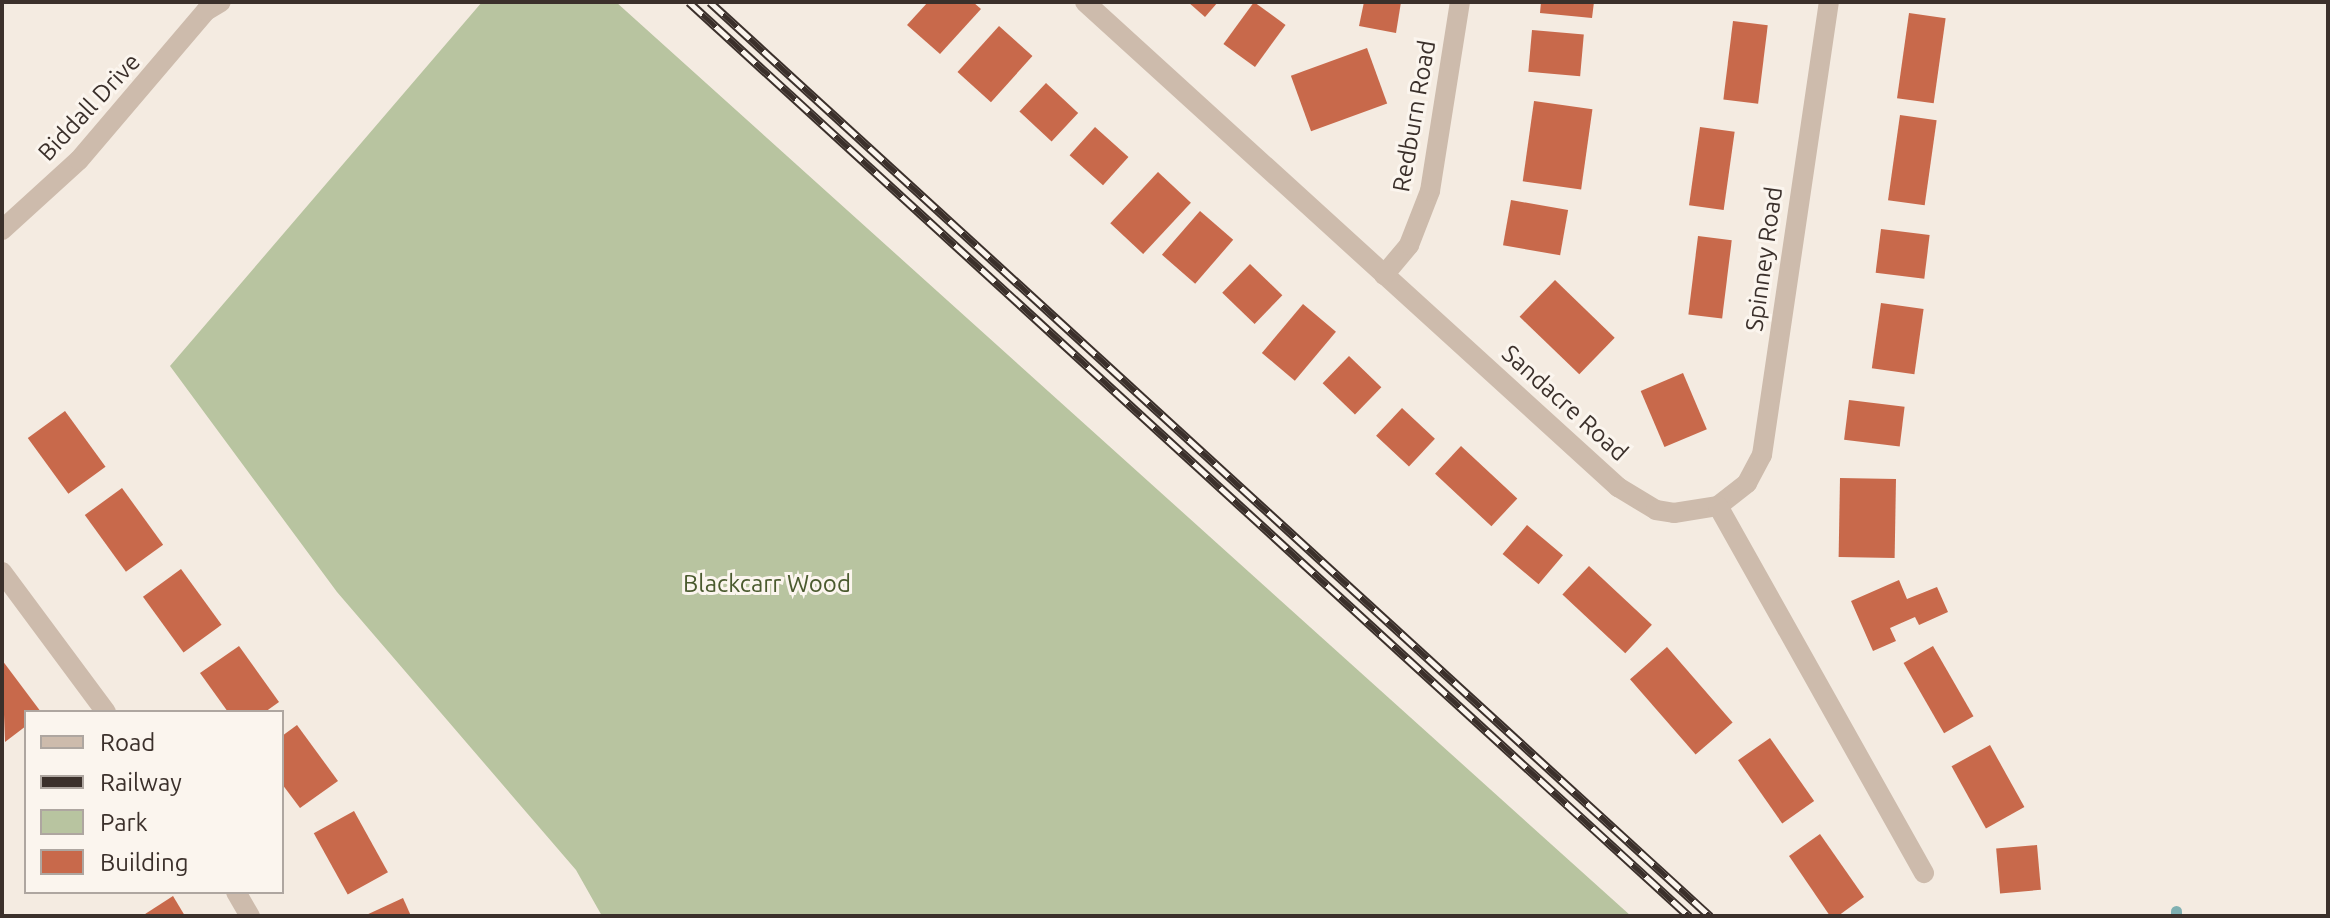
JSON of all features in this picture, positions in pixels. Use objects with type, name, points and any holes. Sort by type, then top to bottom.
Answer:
[{"type":"street","name":"Sandacre Road","points":[[1085,2],[1384,275],[1640,502],[1674,513],[1718,506]]},
{"type":"street","name":"Redburn Road","points":[[1384,275],[1409,245],[1430,191],[1460,2]]},
{"type":"street","name":"Spinney Road","points":[[1718,506],[1747,483],[1762,455],[1829,2]]},
{"type":"street","name":"Biddall Drive","points":[[2,230],[79,160],[208,5]]},
{"type":"street","points":[[1718,506],[1924,873]]},
{"type":"street","points":[[2,572],[105,710]]},
{"type":"street","points":[[237,894],[250,916]]},
{"type":"green space","name":"Blackcarr Wood","points":[[482,2],[616,2],[1631,916],[602,916],[576,870],[337,592],[170,366]]},
{"type":"building","points":[[928,2],[973,2],[981,9],[940,54],[907,25]]},
{"type":"building","points":[[1188,2],[1218,2],[1205,17]]},
{"type":"building","points":[[1254,2],[1286,25],[1255,67],[1223,44]]},
{"type":"building","points":[[1364,2],[1401,2],[1396,33],[1359,26]]},
{"type":"building","points":[[1541,2],[1594,2],[1592,18],[1540,13]]},
{"type":"building","points":[[1909,13],[1946,18],[1934,103],[1897,98]]},
{"type":"building","points":[[1733,21],[1768,25],[1758,104],[1723,99]]},
{"type":"building","points":[[999,26],[1032,56],[991,102],[958,72]]},
{"type":"building","points":[[1532,30],[1584,35],[1580,76],[1528,72]]},
{"type":"building","points":[[1367,48],[1387,103],[1311,131],[1291,76]]},
{"type":"building","points":[[1046,83],[1078,113],[1052,142],[1019,112]]},
{"type":"building","points":[[1534,101],[1592,109],[1581,189],[1523,181]]},
{"type":"building","points":[[1900,115],[1937,120],[1925,205],[1888,200]]},
{"type":"building","points":[[1095,127],[1128,157],[1103,185],[1070,155]]},
{"type":"building","points":[[1700,127],[1735,132],[1724,210],[1689,205]]},
{"type":"building","points":[[1158,172],[1191,203],[1143,254],[1110,223]]},
{"type":"building","points":[[1511,200],[1568,210],[1560,255],[1503,245]]},
{"type":"building","points":[[1200,211],[1233,240],[1195,284],[1162,255]]},
{"type":"building","points":[[1881,229],[1930,235],[1924,279],[1876,273]]},
{"type":"building","points":[[1698,236],[1732,240],[1722,319],[1688,314]]},
{"type":"building","points":[[1250,264],[1282,295],[1255,324],[1222,293]]},
{"type":"building","points":[[1555,280],[1615,338],[1579,374],[1520,317]]},
{"type":"building","points":[[1881,303],[1924,309],[1914,374],[1872,368]]},
{"type":"building","points":[[1303,304],[1336,332],[1295,381],[1262,353]]},
{"type":"building","points":[[1349,356],[1381,387],[1355,415],[1323,383]]},
{"type":"building","points":[[1683,373],[1707,429],[1664,447],[1641,391]]},
{"type":"building","points":[[1849,400],[1905,407],[1900,447],[1844,440]]},
{"type":"building","points":[[1402,408],[1435,439],[1409,466],[1376,436]]},
{"type":"building","points":[[65,411],[106,467],[68,494],[28,438]]},
{"type":"building","points":[[1461,446],[1517,499],[1491,526],[1435,474]]},
{"type":"building","points":[[1840,478],[1896,479],[1895,558],[1839,557]]},
{"type":"building","points":[[122,488],[163,545],[126,572],[85,515]]},
{"type":"building","points":[[1527,525],[1563,555],[1539,584],[1503,554]]},
{"type":"building","points":[[1589,566],[1652,625],[1625,653],[1562,595]]},
{"type":"building","points":[[181,569],[222,625],[184,652],[143,597]]},
{"type":"building","points":[[1899,580],[1907,599],[1937,587],[1948,612],[1919,625],[1915,617],[1890,628],[1896,641],[1873,651],[1851,601]]},
{"type":"building","points":[[239,646],[279,702],[268,710],[227,710],[200,673]]},
{"type":"building","points":[[1933,646],[1974,716],[1944,733],[1904,663]]},
{"type":"building","points":[[1667,647],[1733,722],[1696,755],[1630,679]]},
{"type":"building","points":[[2,660],[40,710],[24,710],[24,728],[5,742]]},
{"type":"building","points":[[297,725],[338,781],[300,808],[284,787],[284,735]]},
{"type":"building","points":[[1770,738],[1814,801],[1782,823],[1738,760]]},
{"type":"building","points":[[1990,745],[2024,807],[1986,828],[1952,766]]},
{"type":"building","points":[[354,811],[388,872],[348,895],[314,833]]},
{"type":"building","points":[[1820,834],[1864,897],[1838,916],[1830,916],[1789,856]]},
{"type":"building","points":[[2037,845],[2041,890],[2000,893],[1996,849]]},
{"type":"building","points":[[173,896],[185,916],[142,916]]},
{"type":"building","points":[[403,898],[411,916],[364,916]]},
{"type":"waterway","points":[[2176,911],[2176,916]]},
{"type":"railway","points":[[689,2],[1689,916]]},
{"type":"railway","points":[[710,2],[1710,916]]}]
